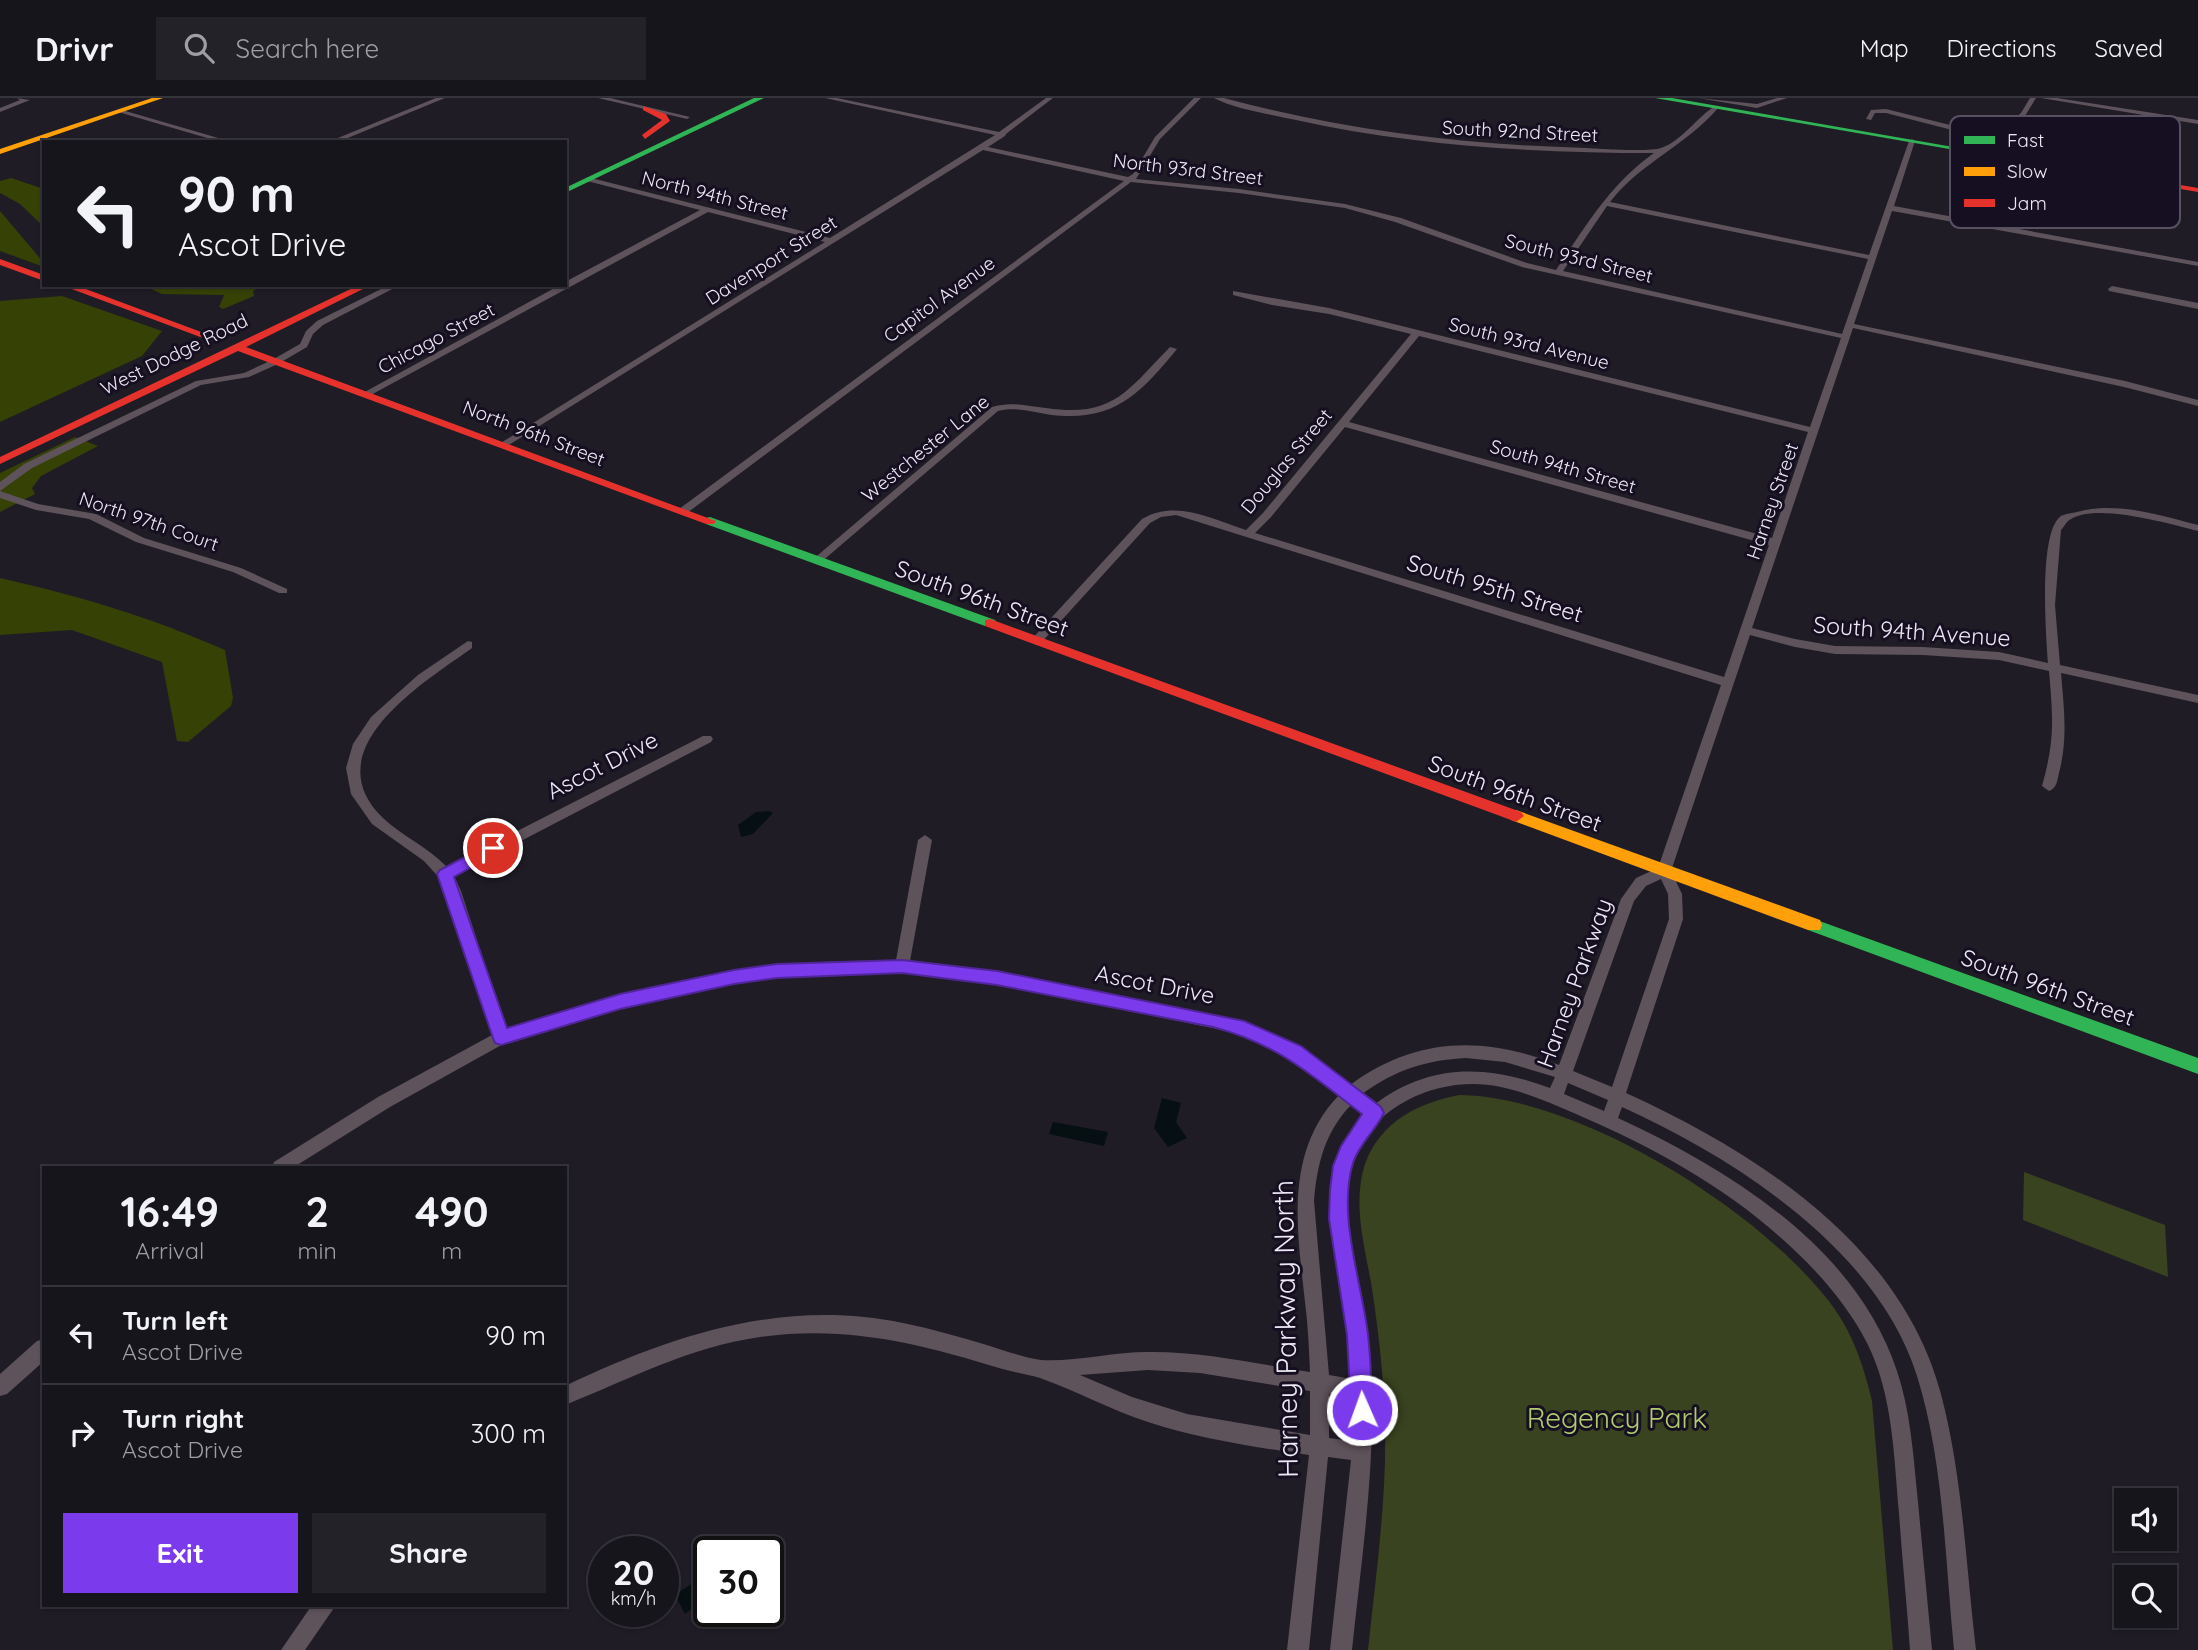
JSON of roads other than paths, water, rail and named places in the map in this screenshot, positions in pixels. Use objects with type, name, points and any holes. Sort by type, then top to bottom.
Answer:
[{"type":"main road","points":[[0,152],[159,98]]},
{"type":"main road","points":[[567,173],[729,98]]},
{"type":"main road","points":[[567,190],[760,98]]},
{"type":"main road","points":[[1659,98],[1950,148]]},
{"type":"main road","points":[[645,137],[666,121],[663,116],[646,108]]},
{"type":"main road","points":[[567,183],[687,126],[693,121],[687,117]]},
{"type":"main road","points":[[2180,187],[2198,190]]},
{"type":"main road","points":[[0,262],[42,277]]},
{"type":"main road","name":"West Dodge Road","points":[[71,287],[220,337],[190,351]]},
{"type":"main road","name":"West Dodge Road","points":[[261,318],[326,287]]},
{"type":"main road","name":"West Dodge Road","points":[[0,461],[363,287]]},
{"type":"main road","name":"North 96th Street","points":[[237,347],[816,561]]},
{"type":"main road","name":"South 96th Street","points":[[816,561],[2198,1066]]},
{"type":"street","points":[[0,110],[27,100],[20,98]]},
{"type":"street","points":[[336,140],[442,98]]},
{"type":"street","points":[[601,98],[687,117]]},
{"type":"street","points":[[828,98],[1003,135]]},
{"type":"street","name":"Davenport Street","points":[[504,444],[1003,135],[1050,98]]},
{"type":"street","name":"Capitol Avenue","points":[[683,511],[1131,180],[1157,138],[1198,98]]},
{"type":"street","name":"South 92nd Street","points":[[1217,98],[1291,117],[1381,134],[1525,150],[1659,151]]},
{"type":"street","points":[[1701,98],[1750,106],[1769,104],[1783,98]]},
{"type":"street","points":[[2022,116],[2033,98]]},
{"type":"street","points":[[2044,98],[2160,116]]},
{"type":"street","points":[[1558,273],[1625,181],[1659,151],[1695,130],[1715,108]]},
{"type":"street","points":[[1869,119],[1873,111],[1882,110],[1950,127]]},
{"type":"street","points":[[120,111],[222,140]]},
{"type":"street","points":[[2180,119],[2198,122]]},
{"type":"street","name":"Harney Street","points":[[1664,871],[1912,141]]},
{"type":"street","name":"North 93rd Street","points":[[982,148],[1131,180],[1307,200]]},
{"type":"street","name":"North 94th Street","points":[[590,179],[831,241]]},
{"type":"street","name":"South 93rd Street","points":[[1307,200],[1379,215],[1491,254],[1558,273],[2198,403]]},
{"type":"street","points":[[1607,204],[1872,258]]},
{"type":"street","points":[[1890,208],[1950,219]]},
{"type":"street","name":"Chicago Street","points":[[567,285],[705,210]]},
{"type":"street","points":[[2000,228],[2198,264]]},
{"type":"street","points":[[0,488],[28,466],[184,390],[204,382],[246,375],[275,362],[304,345],[309,333],[320,323],[392,287]]},
{"type":"street","name":"Chicago Street","points":[[366,394],[563,287]]},
{"type":"street","points":[[2112,289],[2198,306]]},
{"type":"street","name":"South 93rd Avenue","points":[[1236,293],[1329,311],[1814,431]]},
{"type":"street","name":"Douglas Street","points":[[1036,642],[1153,516],[1167,512],[1184,513],[1249,533],[1268,515],[1417,333]]},
{"type":"street","name":"Westchester Lane","points":[[816,561],[995,409],[1006,406],[1076,415],[1098,413],[1116,405],[1173,349]]},
{"type":"street","name":"South 94th Street","points":[[1342,423],[1776,543]]},
{"type":"street","name":"North 97th Court","points":[[0,494],[36,507],[92,516],[140,540],[237,570],[283,591]]},
{"type":"street","points":[[2049,786],[2058,752],[2060,728],[2049,605],[2056,530],[2065,518],[2096,510],[2134,513],[2198,528]]},
{"type":"street","name":"South 95th Street","points":[[1249,533],[1728,684]]},
{"type":"street","name":"South 94th Avenue","points":[[1746,630],[1835,650],[1964,653],[2055,667],[2198,699]]},
{"type":"street","points":[[468,645],[383,712],[361,740],[354,757],[352,773],[357,794],[379,822],[421,851],[445,874],[501,1038]]},
{"type":"street","name":"Ascot Drive","points":[[445,874],[707,739]]},
{"type":"street","points":[[902,967],[925,840]]},
{"type":"street","points":[[1609,1121],[1676,919],[1675,894],[1664,871]]},
{"type":"street","name":"Harney Parkway","points":[[1555,1098],[1628,899],[1641,882],[1664,871]]},
{"type":"street","name":"Ascot Drive","points":[[282,1166],[384,1102],[501,1038],[620,1002],[734,977],[777,971],[902,967],[997,978],[1244,1028],[1294,1051],[1374,1113]]},
{"type":"street","name":"Harney Parkway North","points":[[1298,1650],[1320,1446],[1317,1328],[1306,1218],[1307,1185],[1312,1156],[1321,1132],[1350,1092],[1395,1065],[1457,1050],[1490,1052],[1521,1059],[1564,1074],[1617,1096],[1712,1144],[1801,1208],[1849,1252],[1874,1281],[1905,1325],[1927,1373],[1942,1442],[1965,1650]]},
{"type":"street","points":[[1341,1650],[1362,1452],[1363,1390],[1358,1335],[1339,1219],[1339,1190],[1343,1166],[1350,1146],[1374,1113],[1412,1089],[1465,1076],[1517,1084],[1555,1098],[1609,1121],[1689,1161],[1736,1192],[1782,1228],[1816,1260],[1845,1293],[1871,1331],[1889,1370],[1901,1431],[1921,1650]]},
{"type":"street","points":[[567,1395],[617,1370],[671,1349],[728,1333],[775,1326],[830,1323],[879,1327],[930,1338],[1039,1369],[1161,1417],[1200,1427],[1362,1452]]},
{"type":"street","points":[[0,1387],[42,1350]]},
{"type":"street","points":[[1039,1369],[1148,1361],[1200,1364],[1363,1390]]},
{"type":"street","points":[[292,1650],[324,1607]]},
{"type":"park label","name":"Regency Park","points":[[1617,1417]]}]
